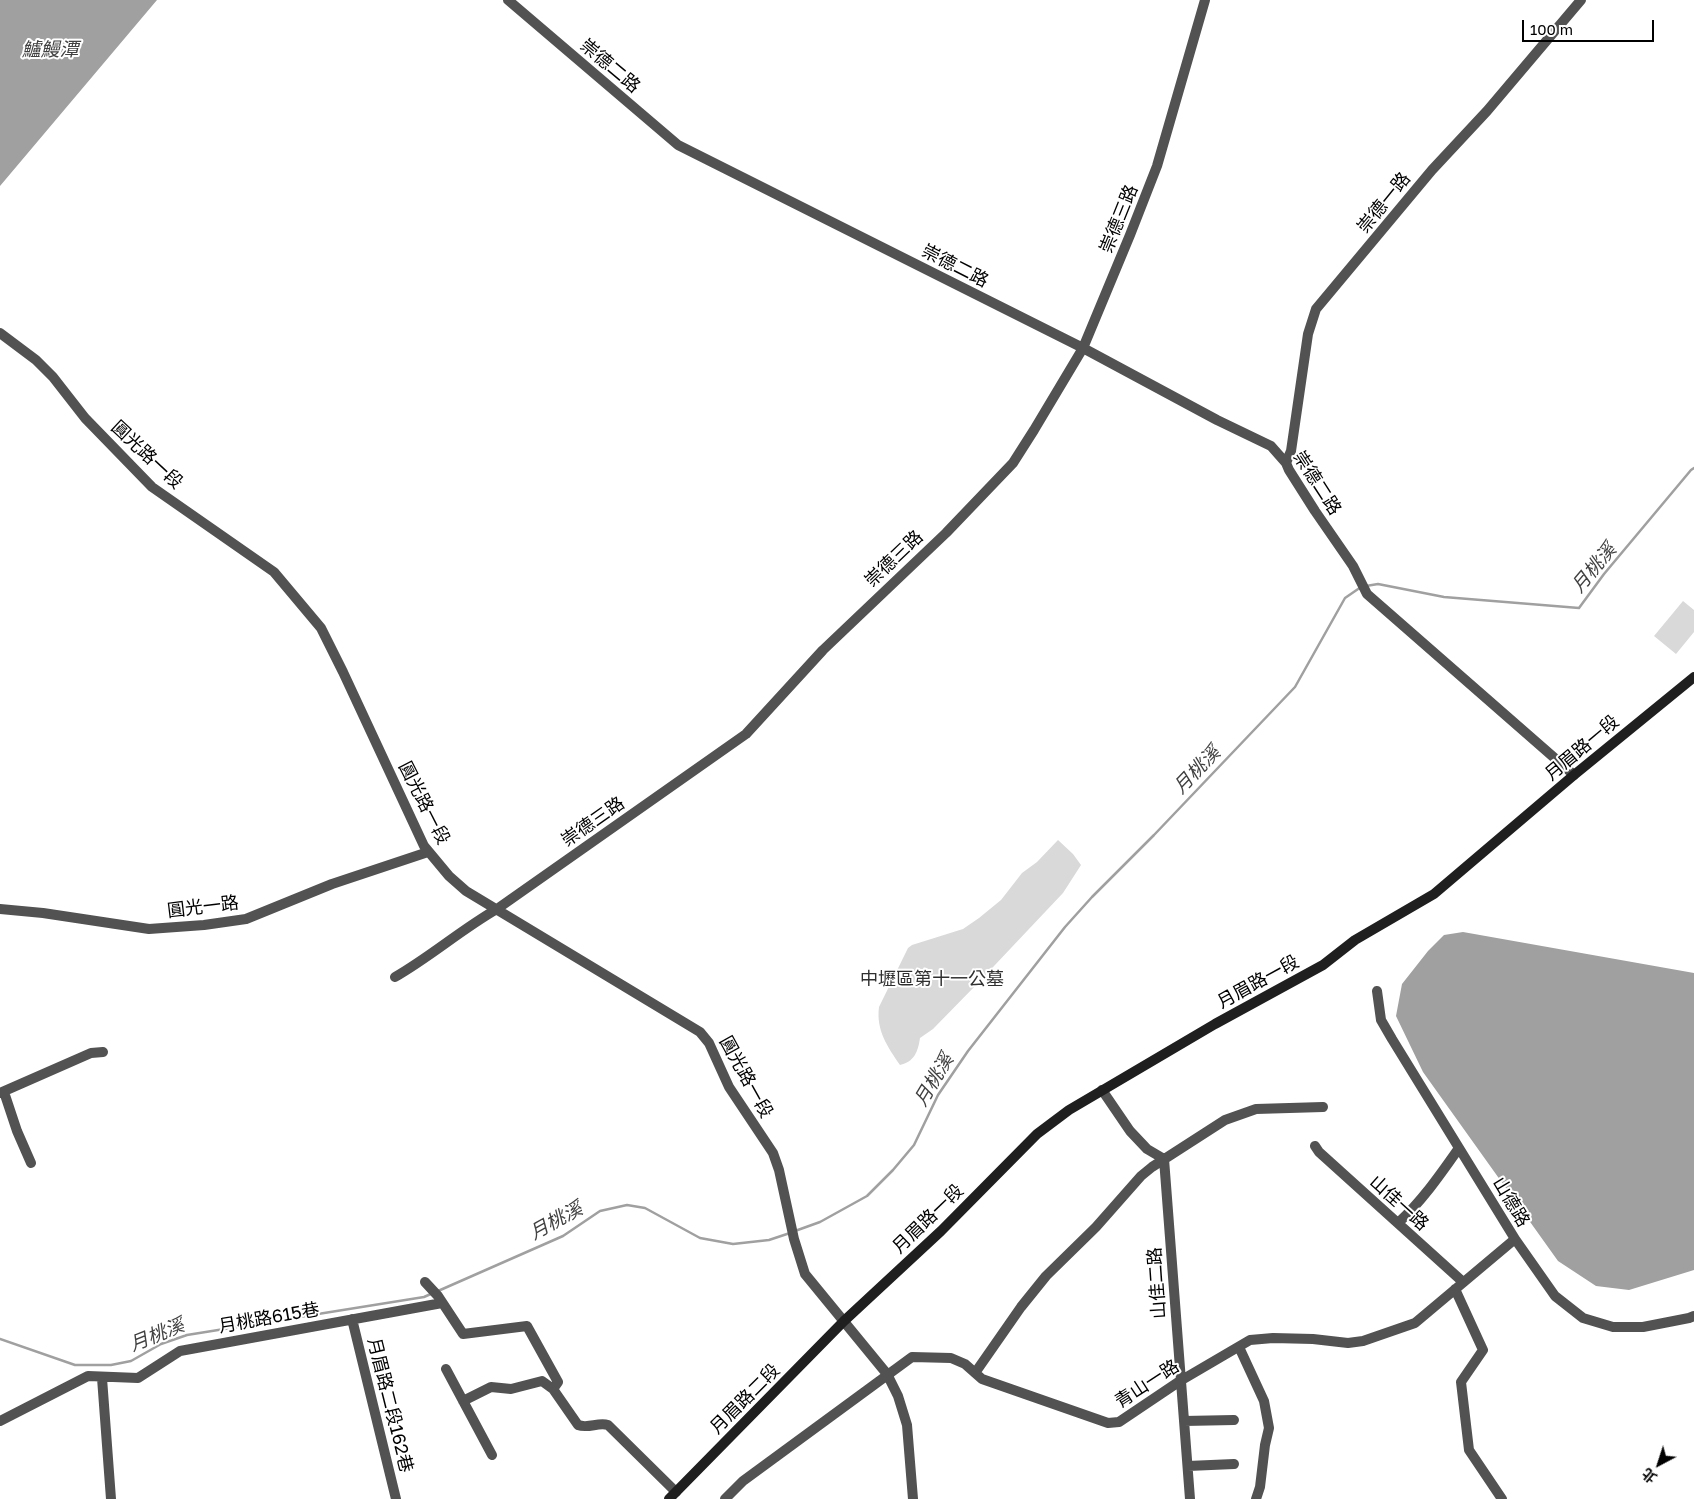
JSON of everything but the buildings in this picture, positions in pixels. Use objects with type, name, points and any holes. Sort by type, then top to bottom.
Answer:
[{"type":"street","name":"崇德二路","points":[[508,0],[678,145],[1083,348],[1216,420],[1264,441],[1271,446],[1286,463],[1293,477],[1354,566],[1368,594],[1574,775]]},
{"type":"street","name":"崇德三路","points":[[395,978],[483,918],[498,910],[746,734],[823,650],[946,533],[1013,463],[1083,348],[1130,235],[1157,166],[1205,0]]},
{"type":"street","name":"崇德一路","points":[[1286,463],[1291,451],[1308,334],[1316,309],[1432,170],[1487,111],[1581,0]]},
{"type":"street","name":"圓光路一段","points":[[0,333],[36,360],[53,377],[85,418],[152,487],[274,572],[321,628],[424,846],[449,876],[466,891],[700,1032],[710,1043],[729,1087],[773,1153],[779,1170],[794,1239],[805,1274],[887,1374],[898,1396],[907,1425],[913,1499]]},
{"type":"street","name":"月眉路一段","points":[[844,1322],[941,1231],[1037,1134],[1069,1110],[1102,1090],[1323,964],[1355,940],[1434,894],[1574,775],[1693,681]]},
{"type":"street","name":"圓光一路","points":[[0,909],[44,913],[149,929],[204,925],[246,919],[332,884],[428,852]]},
{"type":"street","name":"山德路","points":[[1377,990],[1381,1020],[1515,1239],[1555,1296],[1583,1318],[1613,1327],[1644,1327],[1692,1320]]},
{"type":"street","points":[[31,1163],[2,1092],[91,1053],[103,1052]]},
{"type":"street","points":[[1102,1090],[1130,1131],[1147,1149],[1164,1159]]},
{"type":"street","points":[[975,1373],[1046,1276],[1096,1227],[1140,1176],[1225,1120],[1256,1109],[1323,1107]]},
{"type":"street","name":"山佳一路","points":[[1315,1146],[1319,1152],[1398,1223],[1459,1286],[1483,1350],[1461,1382],[1469,1450],[1502,1499]]},
{"type":"street","points":[[1398,1223],[1414,1208],[1459,1148]]},
{"type":"street","name":"山佳二路","points":[[1164,1159],[1190,1499]]},
{"type":"street","name":"青山一路","points":[[725,1499],[743,1481],[912,1357],[951,1358],[965,1364],[982,1378],[1108,1423],[1120,1422],[1180,1381],[1250,1340],[1273,1338],[1313,1339],[1348,1343],[1363,1341],[1415,1323],[1515,1239]]},
{"type":"street","points":[[425,1282],[440,1299],[463,1334],[527,1326],[558,1382],[553,1389]]},
{"type":"street","name":"月桃路615巷","points":[[0,1421],[88,1376],[138,1378],[180,1351],[352,1319],[440,1299]]},
{"type":"street","name":"月眉路二段162巷","points":[[352,1319],[396,1499]]},
{"type":"street","name":"月眉路二段","points":[[673,1496],[844,1322]]},
{"type":"street","points":[[1239,1347],[1264,1401],[1269,1428],[1260,1486],[1256,1499]]},
{"type":"street","points":[[446,1369],[492,1455]]},
{"type":"street","points":[[102,1378],[112,1499]]},
{"type":"street","points":[[463,1401],[491,1387],[511,1389],[542,1381],[553,1389],[578,1425],[583,1427],[608,1424],[673,1496]]},
{"type":"street","points":[[1184,1421],[1234,1420]]},
{"type":"street","points":[[1188,1466],[1234,1464]]},
{"type":"green space","points":[[1683,601],[1694,610],[1694,632],[1676,654],[1654,636]]},
{"type":"green space","name":"中壢區第十一公墓","points":[[1058,840],[1073,854],[1081,865],[1063,893],[933,1029],[920,1038],[918,1048],[912,1059],[900,1065],[881,1030],[879,1007],[908,948],[912,945],[963,929],[979,918],[1001,900],[1022,873],[1037,862]]},
{"type":"water","name":"鱸鰻潭","points":[[0,0],[157,0],[0,186]]},
{"type":"water","points":[[1463,932],[1694,973],[1694,1270],[1629,1290],[1596,1286],[1558,1261],[1423,1072],[1396,1016],[1402,984],[1428,951],[1444,935]]},
{"type":"waterway","name":"月桃溪","points":[[1366,586],[1378,584],[1444,597],[1579,608],[1604,574],[1694,468]]},
{"type":"waterway","name":"月桃溪","points":[[795,1231],[820,1222],[867,1196],[893,1170],[914,1145],[938,1095],[968,1051],[1065,927],[1295,687],[1345,598],[1361,587]]},
{"type":"waterway","name":"月桃溪","points":[[438,1291],[563,1236],[600,1211],[627,1205],[645,1208],[700,1238],[733,1244],[769,1240],[790,1233]]},
{"type":"waterway","name":"月桃溪","points":[[0,1339],[75,1365],[111,1365],[131,1361],[161,1344],[187,1335],[424,1297],[433,1293]]}]
